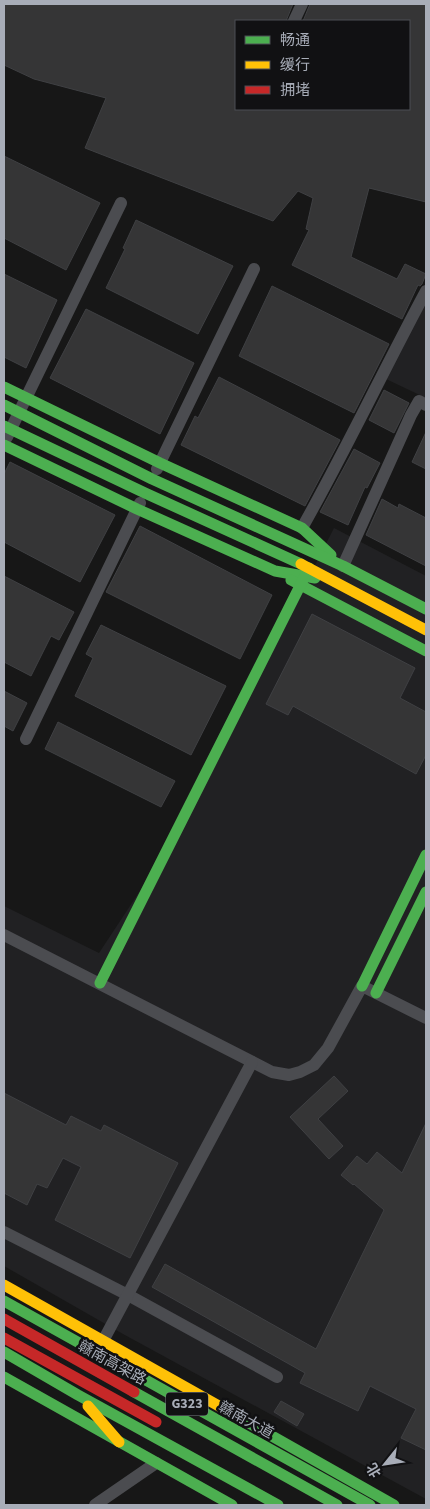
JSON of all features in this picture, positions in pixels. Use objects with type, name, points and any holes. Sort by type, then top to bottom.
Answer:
[{"type":"main road","points":[[4,387],[160,463],[302,528],[343,566]]},
{"type":"main road","points":[[4,405],[152,479],[343,566],[426,609]]},
{"type":"main road","points":[[7,428],[145,493],[305,576],[426,651]]},
{"type":"main road","points":[[4,445],[137,510],[275,571],[335,582],[426,630]]},
{"type":"main road","points":[[100,983],[305,576]]},
{"type":"main road","points":[[362,986],[426,855]]},
{"type":"main road","points":[[376,993],[426,892]]},
{"type":"main road","points":[[4,1286],[99,1347],[150,1368],[394,1505]]},
{"type":"main road","name":"赣南大道","points":[[4,1301],[99,1347],[209,1417],[370,1505]]},
{"type":"main road","name":"赣南高架路","points":[[4,1319],[337,1505]]},
{"type":"main road","name":"赣南高架路","points":[[4,1338],[168,1429]]},
{"type":"main road","points":[[4,1352],[278,1505]]},
{"type":"main road","points":[[4,1377],[232,1505]]},
{"type":"main road","points":[[78,1395],[119,1442]]},
{"type":"street","points":[[294,20],[302,4]]},
{"type":"street","points":[[4,445],[7,428],[27,397],[122,203]]},
{"type":"street","points":[[26,739],[254,269]]},
{"type":"street","points":[[302,528],[332,475],[426,291]]},
{"type":"street","points":[[343,566],[411,415],[419,402],[426,405]]},
{"type":"street","points":[[4,935],[272,1072],[289,1075],[314,1065],[328,1048],[362,986],[426,1018]]},
{"type":"street","points":[[99,1347],[252,1062]]},
{"type":"street","points":[[4,1232],[128,1295],[277,1377]]},
{"type":"street","points":[[95,1505],[156,1463]]},
{"type":"shaded area","points":[[426,298],[426,398],[386,379]]},
{"type":"shaded area","points":[[334,528],[426,576],[426,1499],[123,1334],[4,1266],[4,906],[99,953],[182,827]]},
{"type":"building","points":[[4,4],[293,4],[286,20],[235,20],[235,110],[410,110],[410,20],[303,20],[310,4],[426,4],[426,202],[369,188],[351,257],[397,279],[405,264],[426,274],[422,284],[418,285],[402,319],[292,265],[309,230],[306,229],[313,198],[298,191],[273,221],[85,148],[106,98],[34,79],[4,65]]},
{"type":"building","points":[[4,156],[100,203],[66,270],[4,238]]},
{"type":"building","points":[[136,220],[233,266],[198,334],[106,288],[125,249],[123,248]]},
{"type":"building","points":[[4,274],[57,300],[26,368],[4,357]]},
{"type":"building","points":[[272,286],[389,344],[354,413],[239,356]]},
{"type":"building","points":[[86,309],[194,363],[160,434],[50,378]]},
{"type":"building","points":[[219,377],[340,440],[305,506],[181,445],[195,416],[198,418]]},
{"type":"building","points":[[384,390],[409,403],[394,433],[369,420]]},
{"type":"building","points":[[426,432],[426,469],[412,462]]},
{"type":"building","points":[[354,449],[380,463],[367,488],[365,487],[348,525],[320,512]]},
{"type":"building","points":[[10,462],[115,515],[80,582],[4,542],[4,474]]},
{"type":"building","points":[[382,499],[398,508],[399,504],[426,518],[426,566],[366,535]]},
{"type":"building","points":[[140,526],[272,595],[240,659],[106,592]]},
{"type":"building","points":[[4,576],[74,612],[59,640],[51,636],[31,676],[4,662]]},
{"type":"building","points":[[312,614],[415,668],[400,698],[426,712],[426,755],[416,774],[293,706],[288,715],[266,704]]},
{"type":"building","points":[[101,625],[226,686],[191,755],[75,696],[93,658],[86,654]]},
{"type":"building","points":[[4,691],[27,703],[13,731],[4,726]]},
{"type":"building","points":[[58,722],[175,781],[161,807],[45,749]]},
{"type":"building","points":[[334,1076],[348,1091],[318,1119],[343,1146],[329,1159],[290,1117]]},
{"type":"building","points":[[4,1093],[66,1125],[71,1116],[101,1131],[104,1125],[178,1163],[130,1258],[55,1220],[81,1167],[63,1158],[47,1188],[37,1184],[27,1205],[4,1193]]},
{"type":"building","points":[[426,1123],[426,1450],[401,1438],[416,1409],[370,1386],[358,1411],[300,1383],[305,1373],[152,1287],[165,1264],[316,1349],[384,1210],[341,1175],[357,1156],[367,1164],[377,1152],[402,1173]]},
{"type":"building","points":[[281,1401],[304,1414],[297,1426],[274,1412]]},
{"type":"traffic: fast","points":[[4,387],[160,463],[302,528],[331,555]]},
{"type":"traffic: fast","points":[[4,405],[152,479],[343,566],[426,609]]},
{"type":"traffic: fast","points":[[4,426],[301,564]]},
{"type":"traffic: fast","points":[[4,445],[137,509],[275,571],[315,578]]},
{"type":"traffic: fast","points":[[100,983],[309,568]]},
{"type":"traffic: fast","points":[[291,580],[426,651]]},
{"type":"traffic: fast","points":[[362,986],[426,855]]},
{"type":"traffic: fast","points":[[376,993],[426,892]]},
{"type":"traffic: fast","points":[[4,1301],[370,1505]]},
{"type":"traffic: fast","points":[[4,1352],[278,1505]]},
{"type":"traffic: fast","points":[[4,1377],[232,1505]]},
{"type":"traffic: fast","points":[[134,1392],[337,1505]]},
{"type":"traffic: fast","points":[[226,1410],[394,1505]]},
{"type":"traffic: slow","points":[[301,564],[426,630]]},
{"type":"traffic: slow","points":[[4,1285],[226,1410]]},
{"type":"traffic: slow","points":[[88,1406],[119,1442]]},
{"type":"traffic: jam","points":[[4,1319],[134,1392]]},
{"type":"traffic: jam","points":[[4,1338],[156,1422]]}]
